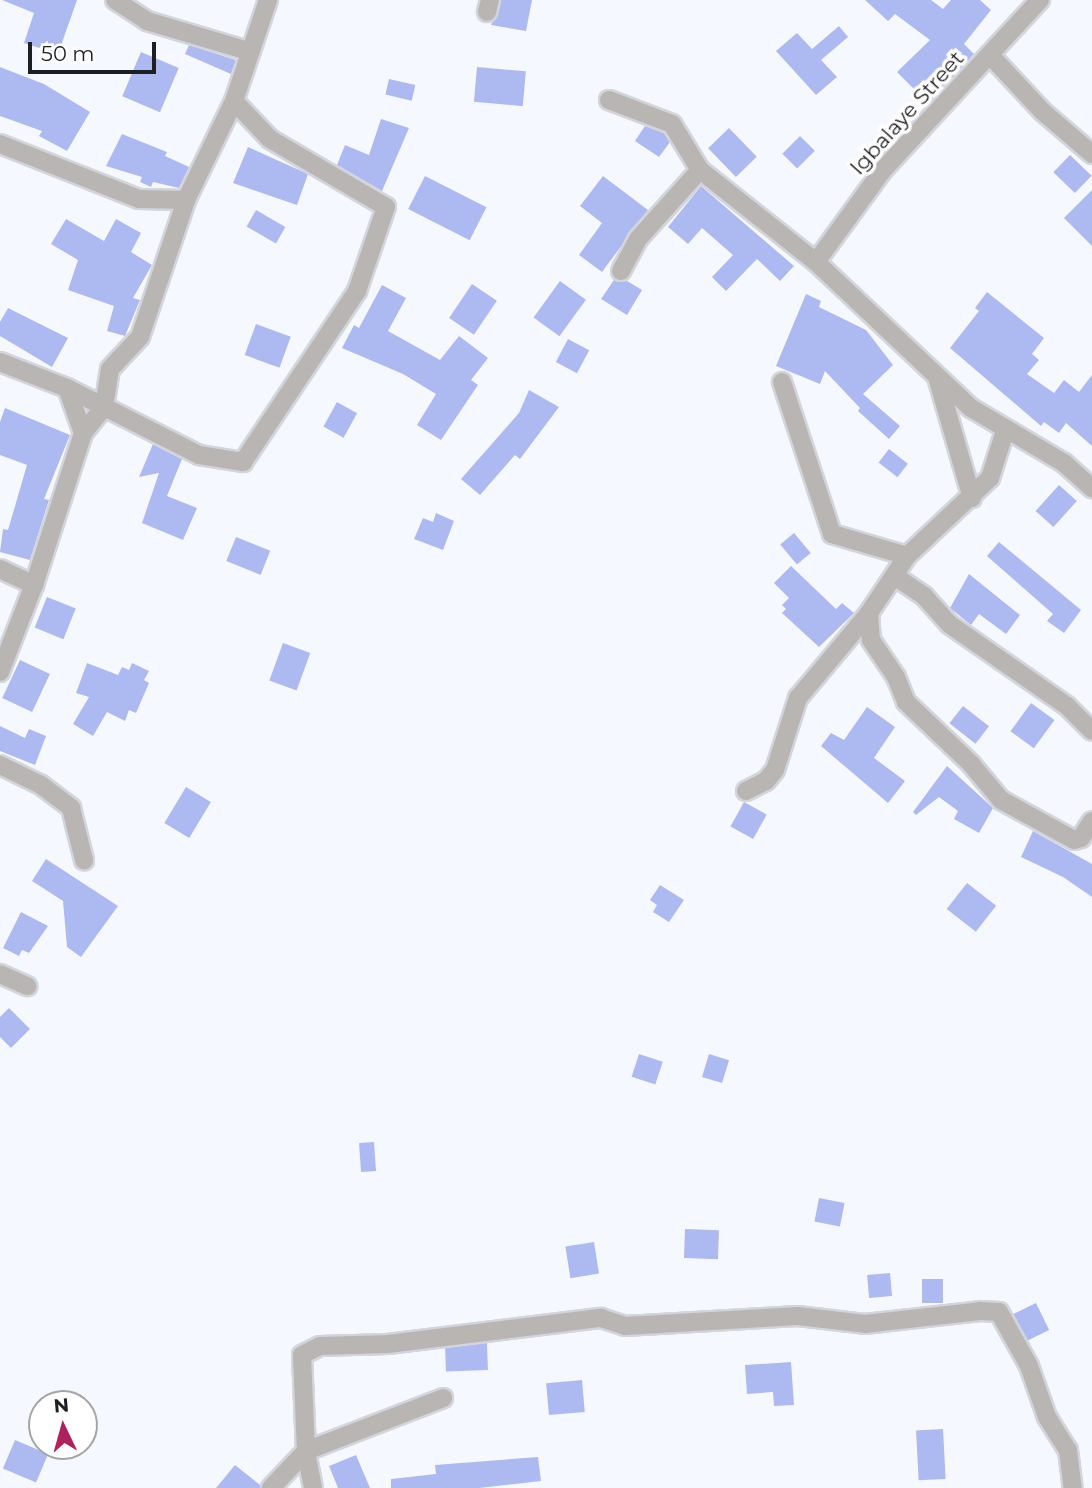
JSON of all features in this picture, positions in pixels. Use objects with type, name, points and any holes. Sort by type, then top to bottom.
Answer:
[{"type":"street","points":[[115,0],[147,21],[248,51]]},
{"type":"street","points":[[0,672],[34,585],[83,433],[104,407],[110,369],[140,337],[186,200],[234,101],[248,51],[268,0]]},
{"type":"street","name":"Igbalaye Street","points":[[816,262],[882,171],[1040,0]]},
{"type":"street","points":[[990,55],[1042,111],[1092,154]]},
{"type":"street","points":[[609,100],[673,124],[700,170],[816,262],[971,408],[1005,431],[1064,463],[1092,488]]},
{"type":"street","points":[[0,362],[67,388],[199,455],[243,462],[357,291],[386,207],[270,139],[234,101]]},
{"type":"street","points":[[0,144],[139,199],[186,200]]},
{"type":"street","points":[[621,271],[638,239],[700,170]]},
{"type":"street","points":[[937,375],[972,498]]},
{"type":"street","points":[[782,382],[832,534],[907,556]]},
{"type":"street","points":[[67,388],[83,433]]},
{"type":"street","points":[[746,791],[766,782],[775,771],[798,698],[869,613],[896,577],[907,556],[972,498],[989,478],[1005,431]]},
{"type":"street","points":[[0,569],[34,585]]},
{"type":"street","points":[[896,577],[924,596],[949,624],[1067,706],[1092,731]]},
{"type":"street","points":[[869,613],[870,640],[896,677],[906,702],[971,764],[1001,800],[1074,840],[1081,838],[1092,821]]},
{"type":"street","points":[[0,765],[41,785],[71,808],[84,860]]},
{"type":"street","points":[[0,974],[27,986]]},
{"type":"street","points":[[313,1488],[306,1451],[302,1356],[320,1346],[388,1344],[601,1318],[625,1326],[798,1316],[865,1324],[999,1312],[1029,1366],[1047,1417],[1068,1450],[1073,1488]]},
{"type":"street","points":[[271,1488],[306,1451],[443,1398]]},
{"type":"building","points":[[2,0],[77,0],[58,54],[24,43],[34,13]]},
{"type":"building","points":[[501,0],[532,0],[526,31],[491,25]]},
{"type":"building","points":[[865,0],[931,0],[943,9],[951,0],[980,0],[991,10],[964,44],[974,54],[928,103],[897,72],[930,40],[895,14],[888,21]]},
{"type":"building","points":[[839,26],[848,37],[821,60],[837,77],[816,95],[776,51],[797,33],[812,49]]},
{"type":"building","points":[[189,45],[236,60],[231,74],[185,54]]},
{"type":"building","points":[[141,52],[179,68],[160,112],[122,96]]},
{"type":"building","points":[[0,67],[44,84],[90,112],[67,151],[39,136],[42,131],[0,116]]},
{"type":"building","points":[[477,67],[526,71],[523,106],[474,102]]},
{"type":"building","points":[[389,79],[415,85],[412,101],[385,95]]},
{"type":"building","points":[[381,119],[409,128],[382,191],[337,165],[345,145],[369,155]]},
{"type":"building","points":[[645,126],[664,133],[670,142],[659,157],[635,141]]},
{"type":"building","points":[[729,128],[757,157],[736,177],[708,148]]},
{"type":"building","points":[[122,134],[167,152],[165,156],[189,167],[179,188],[153,182],[151,187],[140,182],[142,177],[106,166]]},
{"type":"building","points":[[800,136],[815,151],[797,169],[782,154]]},
{"type":"building","points":[[248,147],[308,174],[297,205],[233,183]]},
{"type":"building","points":[[1070,155],[1092,176],[1075,193],[1053,172]]},
{"type":"building","points":[[425,176],[486,207],[470,240],[408,209]]},
{"type":"building","points":[[603,176],[648,210],[602,272],[579,255],[602,223],[580,206]]},
{"type":"building","points":[[701,186],[794,266],[780,281],[757,259],[726,291],[712,277],[733,255],[702,228],[688,244],[668,227]]},
{"type":"building","points":[[1092,190],[1092,246],[1064,218]]},
{"type":"building","points":[[256,210],[285,227],[276,243],[246,226]]},
{"type":"building","points":[[66,219],[104,241],[116,219],[141,233],[131,252],[152,265],[133,298],[140,300],[125,336],[107,331],[114,306],[68,290],[78,260],[51,244]]},
{"type":"building","points":[[614,280],[627,281],[642,290],[627,315],[601,299]]},
{"type":"building","points":[[560,281],[586,300],[559,336],[534,317]]},
{"type":"building","points":[[472,284],[497,301],[474,335],[449,318]]},
{"type":"building","points":[[382,285],[406,298],[388,331],[440,360],[459,336],[488,358],[471,380],[478,385],[441,440],[417,425],[436,394],[403,374],[342,348],[354,325],[359,328]]},
{"type":"building","points":[[987,292],[1044,338],[1032,354],[1039,360],[1027,374],[1054,393],[1064,380],[1079,392],[1092,375],[1092,446],[1066,423],[1059,433],[1044,422],[1041,426],[950,348],[979,311],[975,308]]},
{"type":"building","points":[[806,294],[821,301],[819,307],[866,330],[893,365],[863,394],[900,426],[889,439],[858,411],[860,408],[825,371],[820,384],[776,366]]},
{"type":"building","points":[[8,308],[68,338],[52,367],[0,336],[0,322]]},
{"type":"building","points":[[256,324],[291,337],[279,368],[245,355]]},
{"type":"building","points":[[568,339],[589,350],[577,373],[556,362]]},
{"type":"building","points":[[529,390],[559,407],[520,459],[515,455],[480,495],[461,479],[519,413]]},
{"type":"building","points":[[337,402],[357,413],[344,438],[323,426]]},
{"type":"building","points":[[5,408],[70,435],[44,499],[49,500],[30,560],[0,552],[3,529],[8,530],[27,465],[0,455],[0,422]]},
{"type":"building","points":[[153,444],[182,459],[167,496],[197,508],[183,540],[142,523],[159,473],[139,477]]},
{"type":"building","points":[[889,449],[908,464],[897,477],[879,462]]},
{"type":"building","points":[[1059,485],[1077,501],[1053,527],[1036,511]]},
{"type":"building","points":[[436,513],[454,521],[443,550],[414,539],[423,518],[433,522]]},
{"type":"building","points":[[794,533],[811,553],[797,564],[780,545]]},
{"type":"building","points":[[236,537],[270,551],[261,575],[226,561]]},
{"type":"building","points":[[999,542],[1081,610],[1064,633],[1047,621],[1053,614],[987,556]]},
{"type":"building","points":[[791,566],[836,609],[842,603],[854,613],[819,647],[782,613],[786,609],[782,605],[789,598],[774,583]]},
{"type":"building","points":[[969,574],[1020,615],[1006,634],[979,614],[971,625],[950,608]]},
{"type":"building","points":[[47,597],[76,609],[63,639],[35,628]]},
{"type":"building","points":[[283,643],[310,653],[297,691],[269,681]]},
{"type":"building","points":[[20,660],[50,674],[32,712],[2,698]]},
{"type":"building","points":[[87,663],[118,675],[122,667],[129,670],[132,663],[149,671],[144,680],[149,683],[136,713],[129,710],[125,721],[107,712],[93,736],[73,724],[89,697],[76,693]]},
{"type":"building","points":[[1031,703],[1054,720],[1034,748],[1010,731]]},
{"type":"building","points":[[963,706],[989,726],[975,744],[949,723]]},
{"type":"building","points":[[867,707],[895,727],[874,758],[905,781],[888,803],[821,746],[831,733],[844,740]]},
{"type":"building","points":[[0,726],[25,738],[29,729],[46,736],[35,765],[0,751]]},
{"type":"building","points":[[947,766],[993,808],[979,833],[954,819],[958,811],[939,797],[916,815],[913,812]]},
{"type":"building","points":[[186,787],[211,802],[189,838],[164,823]]},
{"type":"building","points":[[744,802],[767,815],[753,839],[730,826]]},
{"type":"building","points":[[1033,831],[1092,864],[1092,897],[1063,877],[1021,857]]},
{"type":"building","points":[[46,859],[118,906],[81,957],[67,947],[63,901],[32,881]]},
{"type":"building","points":[[967,883],[996,906],[976,932],[947,909]]},
{"type":"building","points":[[660,885],[684,900],[669,922],[653,912],[657,905],[650,900]]},
{"type":"building","points":[[21,912],[48,926],[29,953],[22,950],[19,956],[3,948]]},
{"type":"building","points":[[9,1008],[30,1029],[11,1048],[0,1037],[0,1017]]},
{"type":"building","points":[[639,1054],[663,1062],[655,1085],[632,1077]]},
{"type":"building","points":[[709,1054],[729,1060],[722,1083],[702,1077]]},
{"type":"building","points":[[374,1142],[376,1171],[361,1172],[359,1143]]},
{"type":"building","points":[[819,1198],[845,1203],[840,1227],[814,1222]]},
{"type":"building","points":[[685,1229],[719,1230],[718,1259],[684,1258]]},
{"type":"building","points":[[594,1242],[599,1274],[570,1278],[565,1247]]},
{"type":"building","points":[[890,1273],[892,1296],[869,1298],[867,1275]]},
{"type":"building","points":[[922,1279],[943,1279],[943,1303],[922,1303]]},
{"type":"building","points":[[1036,1303],[1049,1330],[1027,1341],[1014,1314]]},
{"type":"building","points":[[487,1343],[488,1370],[446,1371],[445,1344]]},
{"type":"building","points":[[791,1362],[794,1405],[774,1406],[773,1392],[747,1394],[745,1365]]},
{"type":"building","points":[[582,1380],[585,1412],[549,1415],[546,1383]]},
{"type":"building","points":[[943,1429],[946,1479],[919,1480],[916,1430]]},
{"type":"building","points":[[15,1440],[28,1446],[28,1460],[46,1460],[36,1483],[3,1469]]},
{"type":"building","points":[[356,1455],[370,1488],[338,1488],[329,1466]]},
{"type":"building","points":[[538,1457],[541,1481],[479,1488],[391,1488],[391,1479],[436,1474],[435,1465]]},
{"type":"building","points":[[235,1465],[260,1485],[260,1488],[216,1488]]}]
